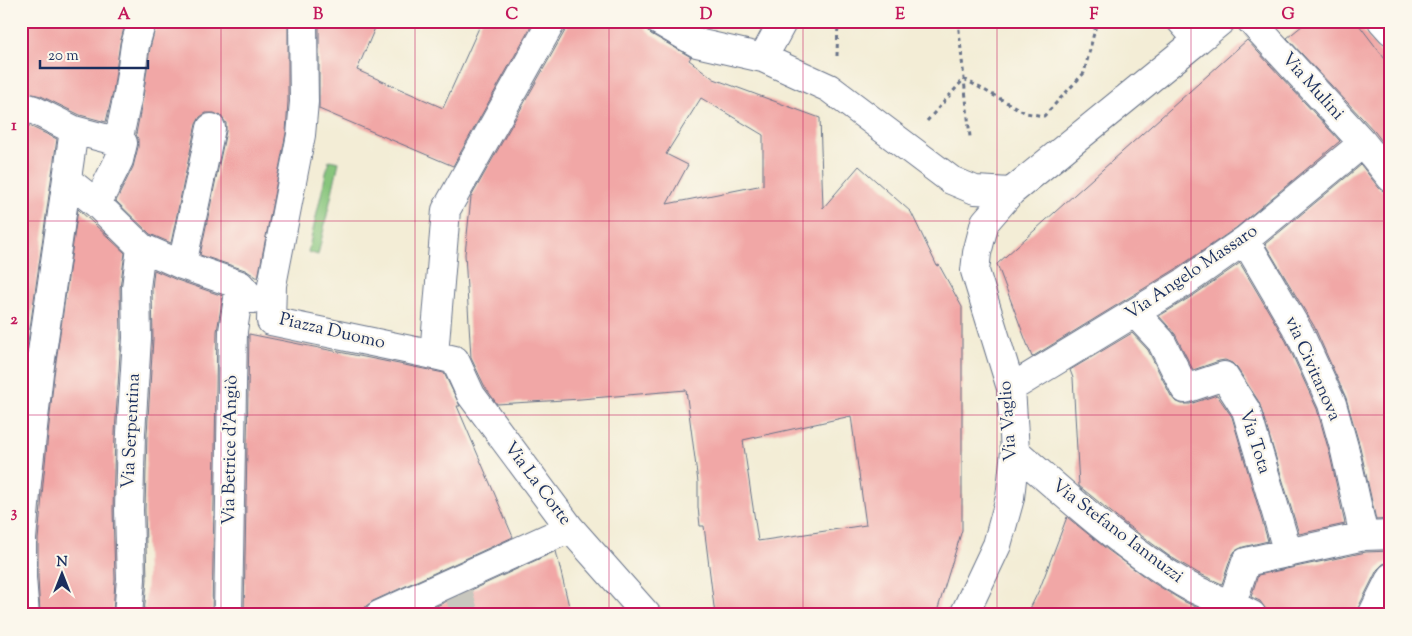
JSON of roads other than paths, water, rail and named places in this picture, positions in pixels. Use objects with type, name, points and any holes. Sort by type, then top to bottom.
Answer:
[{"type":"street","points":[[118,142],[142,21]]},
{"type":"street","name":"Piazza Duomo","points":[[305,21],[303,24],[304,102],[301,135],[272,285],[271,321],[434,355]]},
{"type":"street","points":[[434,355],[446,210],[552,21]]},
{"type":"street","points":[[659,21],[697,43],[763,58],[829,88],[951,180],[975,190],[1011,192]]},
{"type":"street","points":[[763,58],[783,21]]},
{"type":"street","name":"Via Vaglio","points":[[964,615],[997,545],[1010,498],[1015,451],[1011,388],[974,271],[985,222],[1011,192],[1179,28],[1221,21]]},
{"type":"street","name":"Via Mulini","points":[[1251,21],[1391,178]]},
{"type":"street","points":[[1382,21],[1391,31]]},
{"type":"street","points":[[21,106],[34,110],[74,130],[123,143],[119,160],[97,204]]},
{"type":"street","points":[[182,265],[211,128]]},
{"type":"street","points":[[25,615],[22,578],[22,539],[38,373],[74,130]]},
{"type":"street","name":"Via Angelo Massaro","points":[[1011,388],[1185,282],[1367,149]]},
{"type":"street","points":[[67,180],[97,204],[141,247],[182,265],[240,285],[271,321]]},
{"type":"street","name":"via Civitanova","points":[[1245,240],[1300,334],[1332,404],[1345,451],[1364,536]]},
{"type":"street","name":"Via Serpentina","points":[[128,615],[130,579],[130,434],[137,338],[136,288],[141,247]]},
{"type":"street","name":"Via Betrice d'Angiò","points":[[228,615],[233,331],[240,285]]},
{"type":"street","name":"Via Tota","points":[[1135,313],[1161,341],[1185,389],[1224,376],[1246,410],[1288,553]]},
{"type":"street","name":"Via La Corte","points":[[434,355],[455,360],[471,395],[570,528],[647,615]]},
{"type":"street","name":"Via Stefano Iannuzzi","points":[[1015,451],[1072,501],[1155,566],[1237,611]]},
{"type":"street","points":[[379,615],[456,583],[570,528]]},
{"type":"street","points":[[1237,611],[1246,562],[1364,536],[1391,535]]},
{"type":"street","points":[[1372,615],[1391,577]]},
{"type":"tunnel","points":[[457,587],[465,615]]}]
